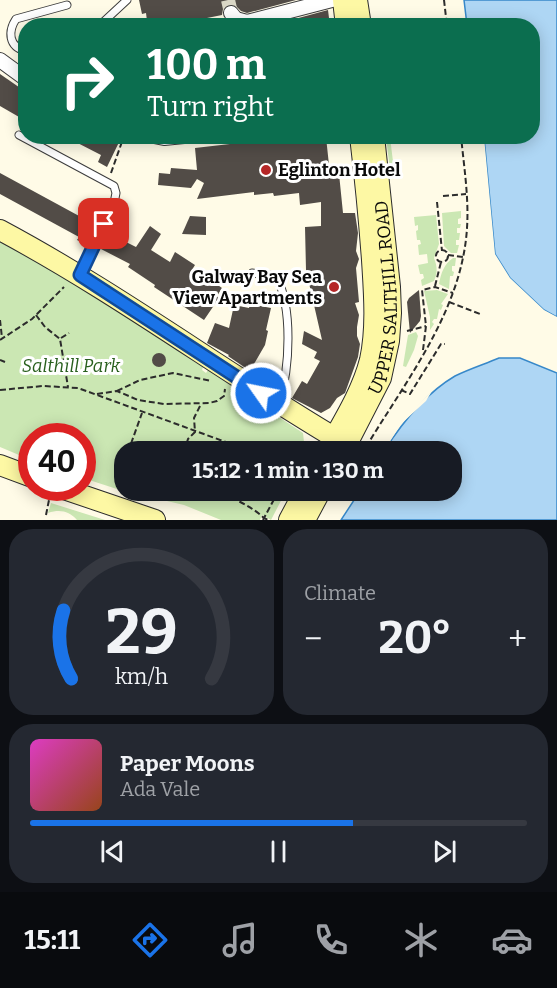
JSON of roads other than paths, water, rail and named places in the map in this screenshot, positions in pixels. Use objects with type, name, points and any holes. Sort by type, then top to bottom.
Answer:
[{"type":"main road","points":[[343,0],[345,18]]},
{"type":"main road","points":[[357,0],[360,18]]},
{"type":"main road","name":"UPPER SALTHILL ROAD","points":[[345,441],[370,360],[373,339],[374,294],[368,201],[361,144]]},
{"type":"main road","name":"UPPER SALTHILL ROAD","points":[[346,441],[381,378],[389,341],[390,287],[375,144]]},
{"type":"main road","points":[[0,230],[73,279],[278,404],[334,441]]},
{"type":"main road","points":[[0,465],[18,472]]},
{"type":"main road","points":[[79,501],[155,520]]},
{"type":"main road","points":[[289,520],[299,501]]},
{"type":"main road","points":[[305,520],[315,501]]},
{"type":"street","points":[[262,18],[332,0]]},
{"type":"street","points":[[231,13],[235,18]]},
{"type":"street","points":[[0,60],[18,73]]},
{"type":"lane","points":[[108,18],[127,0]]},
{"type":"lane","points":[[20,18],[67,5]]},
{"type":"lane","points":[[18,18],[10,29],[11,40],[18,47]]},
{"type":"lane","points":[[37,144],[108,182],[114,186],[116,193],[114,203],[73,279]]},
{"type":"lane","points":[[252,273],[276,276],[282,296],[286,321],[287,368],[278,404]]},
{"type":"water","points":[[464,0],[557,0],[557,317],[544,310],[510,278],[495,254],[485,144],[540,144],[540,18],[466,18]]},
{"type":"water","points":[[499,358],[520,358],[557,373],[557,520],[341,520],[353,501],[462,501],[462,441],[391,441],[407,419],[434,391],[466,371]]},
{"type":"tunnel","points":[[228,0],[231,13]]},
{"type":"place","name":"Eglinton Hotel","points":[[266,170]]},
{"type":"place","name":"Galway Bay Sea View Apartments","points":[[334,287]]},
{"type":"park label","name":"Salthill Park","points":[[71,366]]}]
